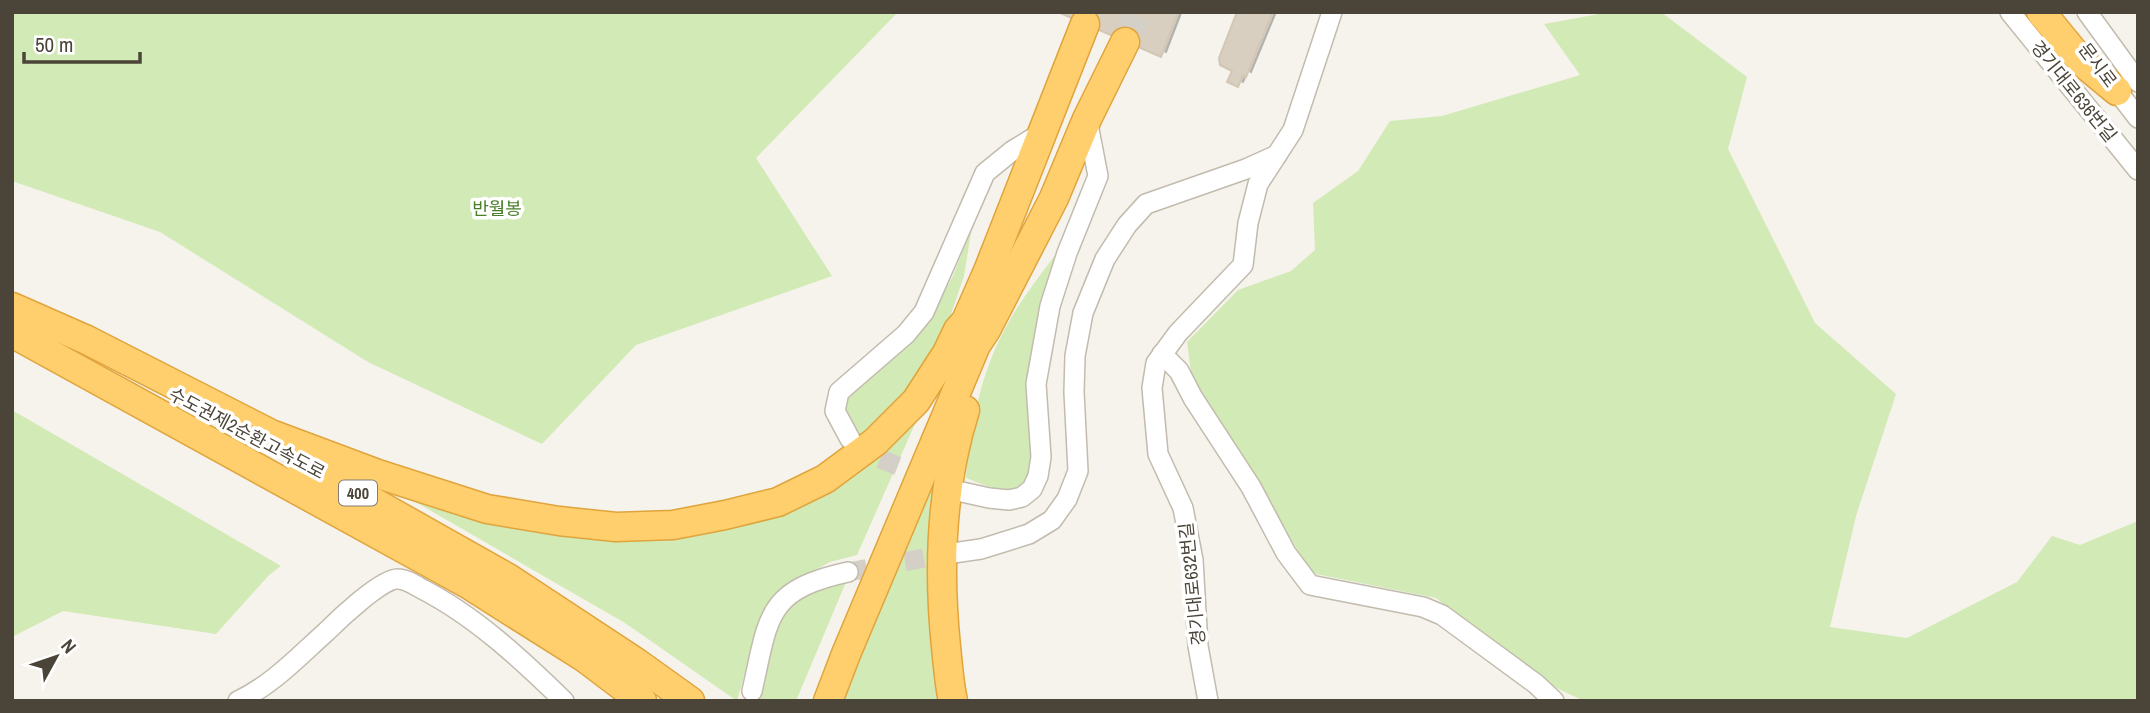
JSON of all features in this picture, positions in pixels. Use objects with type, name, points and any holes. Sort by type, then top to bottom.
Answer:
[{"type":"highway","points":[[2041,12],[2082,62],[2127,86]]},
{"type":"highway","points":[[828,701],[976,345],[976,325],[1043,132],[1085,24]]},
{"type":"highway","points":[[810,701],[965,334],[976,325],[1054,198],[1087,119],[1125,42]]},
{"type":"highway","points":[[12,308],[87,340],[271,434],[378,474],[487,509],[616,527],[673,525],[725,515],[778,502],[825,479],[875,442],[916,401],[947,353],[958,330],[976,325]]},
{"type":"highway","name":"수도권제2순환고속도로","points":[[12,308],[305,463],[508,578],[690,701]]},
{"type":"highway","points":[[953,701],[942,604],[943,526],[959,430],[984,347],[976,325]]},
{"type":"highway","name":"수도권제2순환고속도로","points":[[12,333],[468,584],[585,658],[642,701]]},
{"type":"street","points":[[1332,12],[1293,130],[1258,184],[1248,223],[1243,265],[1178,333],[1162,354],[1179,371],[1193,398],[1251,487],[1286,552],[1310,585],[1423,607],[1442,615],[1536,684],[1554,701]]},
{"type":"street","name":"경기대로636번길","points":[[2010,12],[2138,170]]},
{"type":"street","name":"문시로","points":[[2059,12],[2127,86]]},
{"type":"street","name":"문시로","points":[[2087,12],[2127,86],[2138,118]]},
{"type":"street","points":[[962,492],[1009,500],[1022,497],[1032,489],[1038,476],[1041,457],[1036,384],[1050,306],[1067,253],[1098,176],[1087,119]]},
{"type":"street","points":[[850,439],[835,411],[839,392],[906,334],[924,312],[985,173],[1012,151],[1043,132]]},
{"type":"street","points":[[953,553],[981,549],[1029,534],[1052,520],[1067,499],[1078,471],[1075,356],[1083,313],[1105,259],[1127,225],[1146,204],[1278,155]]},
{"type":"street","name":"경기대로632번길","points":[[1162,354],[1156,363],[1153,388],[1158,454],[1183,508],[1193,560],[1198,646],[1208,701]]},
{"type":"street","points":[[752,691],[768,622],[782,600],[820,578],[848,572]]},
{"type":"street","points":[[238,701],[251,695],[295,661],[378,586],[396,578],[447,601],[533,670],[564,701]]},
{"type":"green space","name":"반월봉","points":[[12,12],[898,12],[756,158],[832,276],[636,345],[542,444],[368,362],[160,232],[12,181]]},
{"type":"green space","points":[[1610,12],[1661,12],[1747,77],[1728,149],[1815,323],[1896,394],[1856,516],[1830,627],[1907,638],[2017,582],[2052,536],[2080,545],[2138,521],[2138,701],[1584,701],[1544,682],[1436,598],[1311,573],[1244,458],[1192,380],[1187,342],[1238,290],[1291,271],[1315,250],[1313,203],[1358,171],[1390,121],[1442,116],[1580,75],[1544,24]]},
{"type":"green space","points":[[972,227],[964,276],[951,314],[930,358],[907,393],[859,439],[844,417],[846,395],[934,310],[953,276]]},
{"type":"green space","points":[[1058,251],[1031,475],[1016,487],[993,488],[966,478],[970,439],[983,381],[997,344],[1012,317]]},
{"type":"green space","points":[[922,408],[857,555],[830,562],[797,580],[773,598],[758,625],[737,701],[625,623],[407,497],[468,515],[764,514]]},
{"type":"green space","points":[[12,410],[281,566],[269,575],[216,634],[63,611],[12,637]]},
{"type":"green space","points":[[941,462],[930,570],[932,655],[941,701],[841,701]]},
{"type":"green space","points":[[846,582],[796,701],[756,701],[777,620],[799,595]]},
{"type":"building","points":[[1058,12],[1177,12],[1178,13],[1161,57]]},
{"type":"building","points":[[1237,12],[1273,12],[1246,77],[1243,75],[1238,87],[1227,82],[1232,71],[1220,65],[1219,58]]},
{"type":"tunnel","points":[[1125,42],[1138,12]]},
{"type":"tunnel","points":[[856,443],[878,458],[933,480]]},
{"type":"tunnel","points":[[848,572],[952,553]]}]
